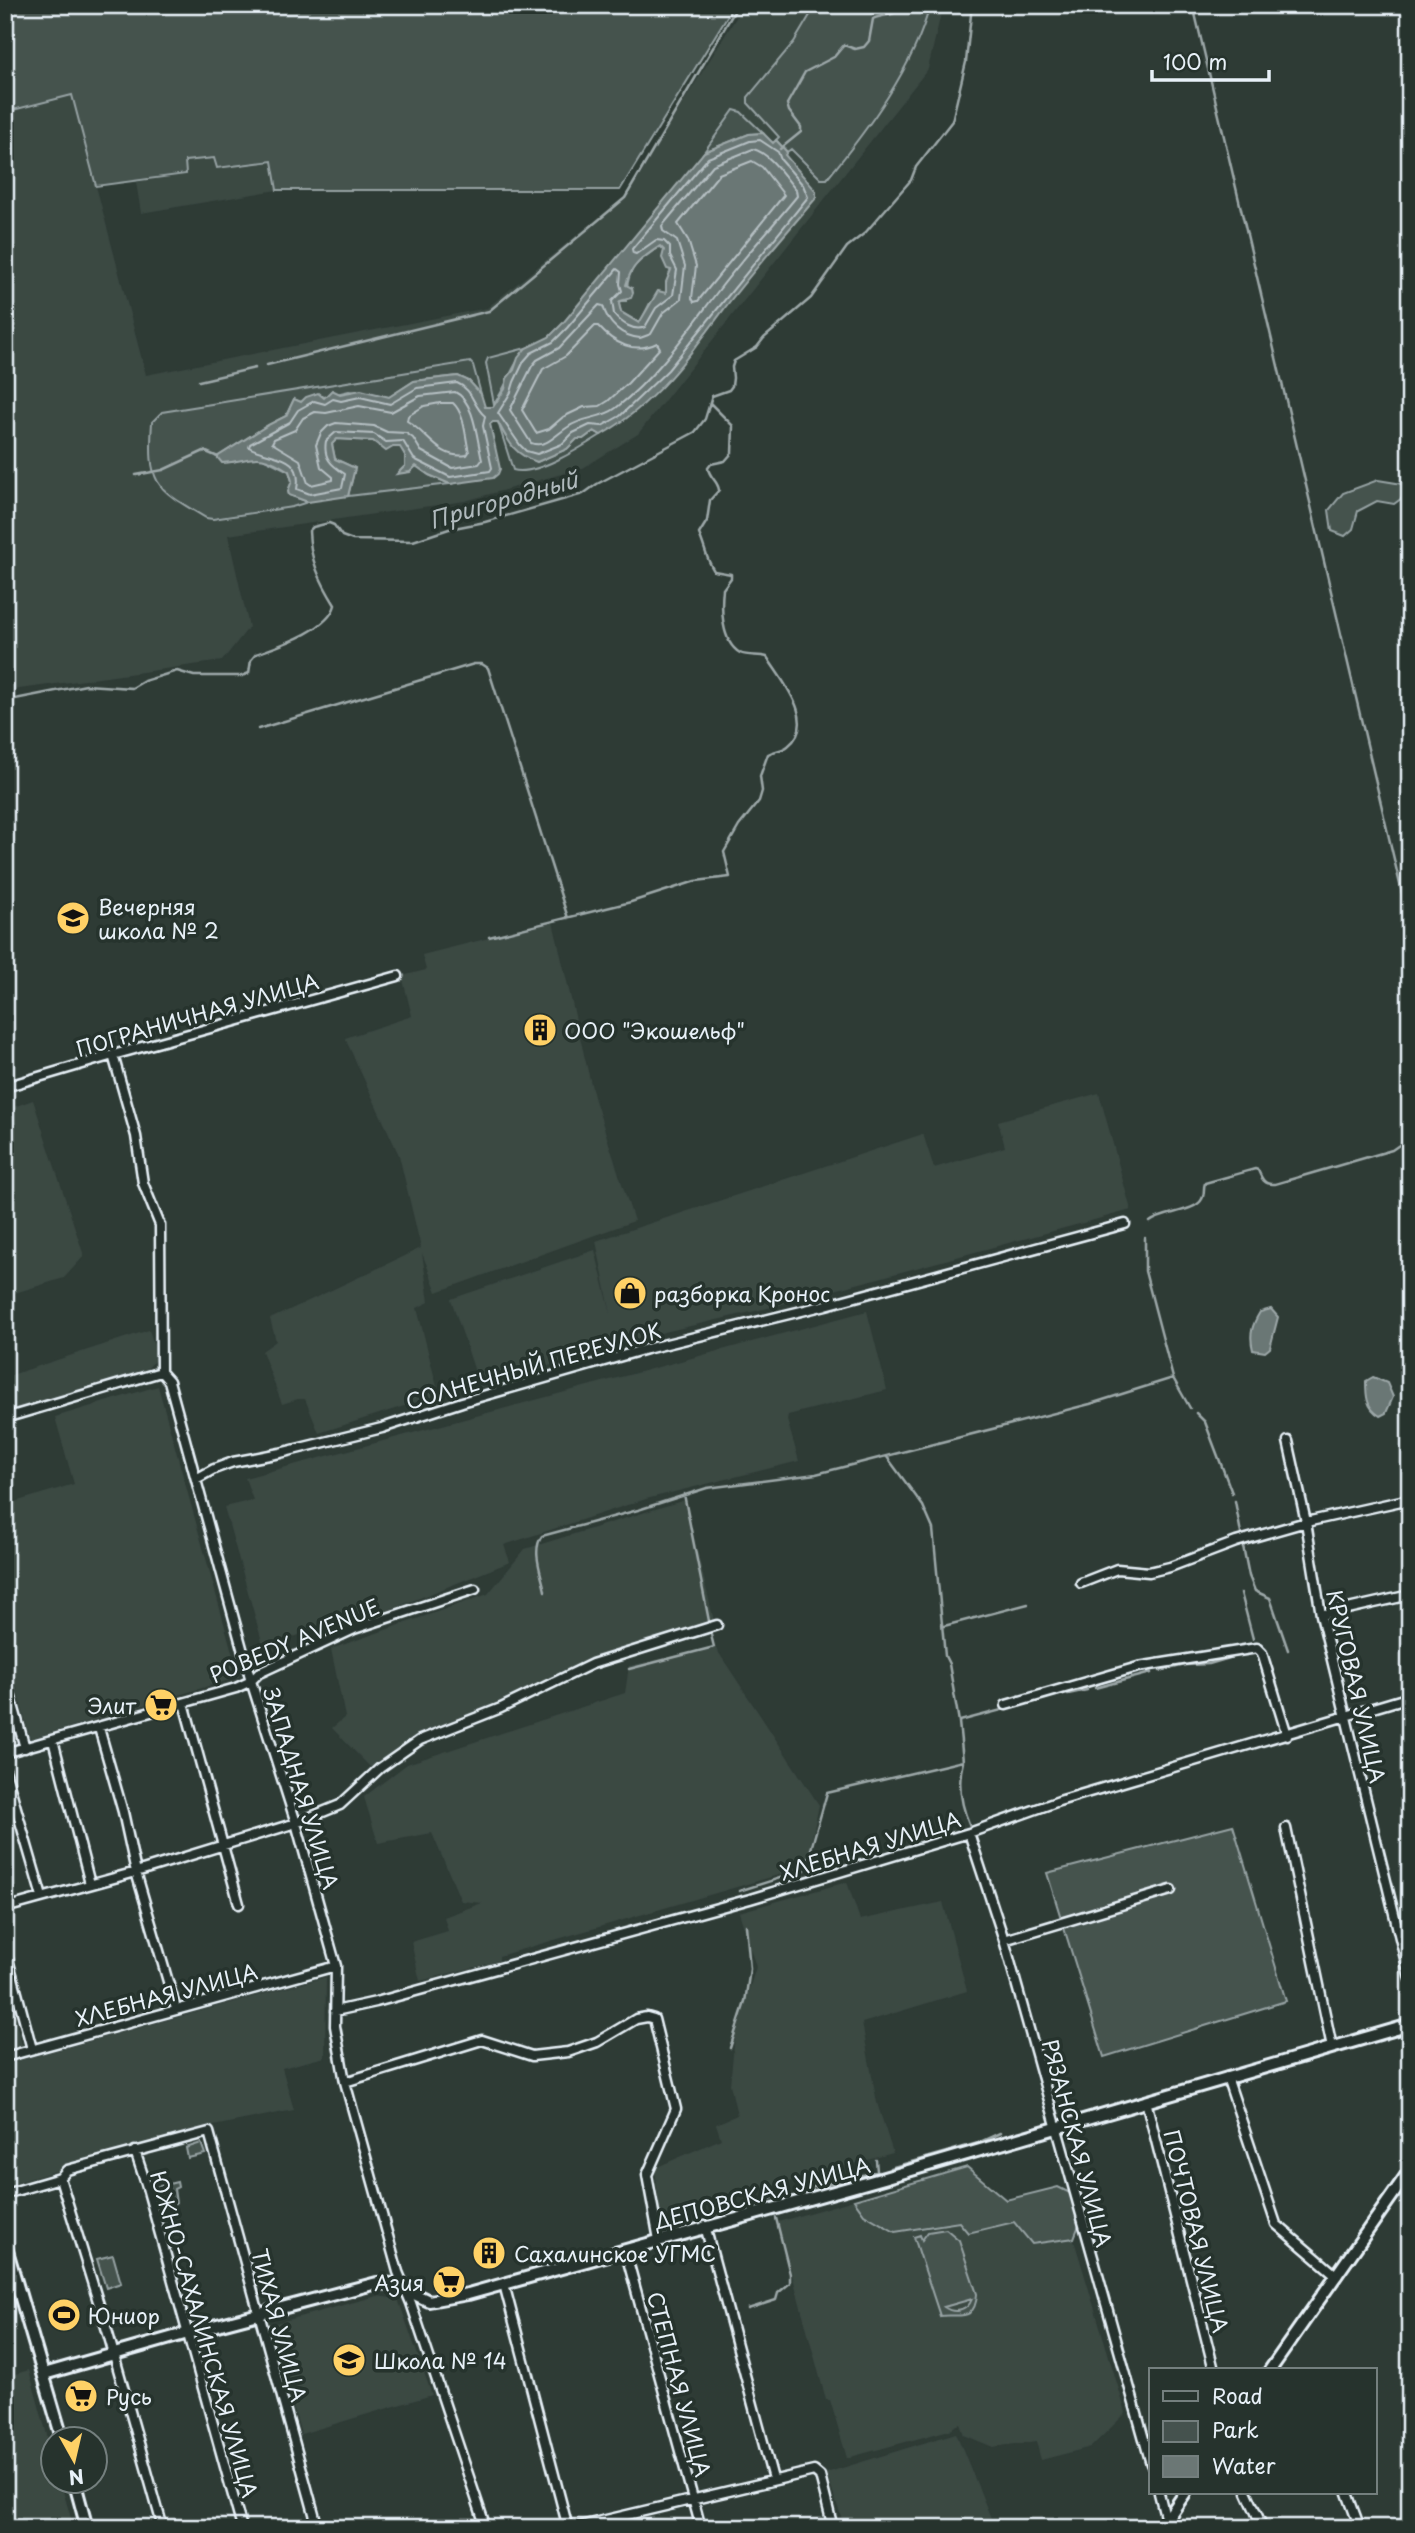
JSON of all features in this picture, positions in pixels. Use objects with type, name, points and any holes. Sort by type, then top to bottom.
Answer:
[{"type":"street","name":"ПОГРАНИЧНАЯ УЛИЦА","points":[[5,1087],[398,976]]},
{"type":"street","name":"ЗАПАДНАЯ УЛИЦА","points":[[113,1055],[136,1136],[143,1182],[160,1225],[161,1373],[169,1381],[251,1681],[296,1823],[336,1966],[335,2011],[339,2055],[361,2146],[404,2288],[486,2528]]},
{"type":"street","name":"СОЛНЕЧНЫЙ ПЕРЕУЛОК","points":[[196,1479],[233,1462],[382,1428],[646,1349],[882,1290],[1125,1224]]},
{"type":"street","points":[[5,1418],[161,1373]]},
{"type":"street","name":"КРУГОВАЯ УЛИЦА","points":[[1288,1441],[1306,1522],[1321,1615],[1344,1718],[1410,1979]]},
{"type":"street","points":[[1081,1583],[1116,1569],[1149,1572],[1170,1567],[1236,1542],[1306,1522],[1410,1499]]},
{"type":"street","name":"POBEDY AVENUE","points":[[5,1753],[99,1728],[251,1681],[259,1673],[330,1639],[474,1589]]},
{"type":"street","points":[[1321,1615],[1410,1595]]},
{"type":"street","points":[[5,1908],[296,1823],[340,1805],[380,1769],[420,1740],[501,1708],[592,1664],[718,1625]]},
{"type":"street","points":[[1006,1705],[1138,1667],[1257,1648],[1262,1653],[1287,1735]]},
{"type":"street","points":[[5,1676],[25,1748]]},
{"type":"street","name":"ХЛЕБНАЯ УЛИЦА","points":[[335,2011],[751,1899],[969,1833],[1059,1801],[1410,1697]]},
{"type":"street","points":[[184,1703],[239,1904]]},
{"type":"street","points":[[99,1728],[135,1872],[176,2009]]},
{"type":"street","points":[[53,1740],[90,1884]]},
{"type":"street","points":[[5,1770],[41,1897]]},
{"type":"street","points":[[1286,1828],[1332,2047]]},
{"type":"street","name":"РЯЗАНСКАЯ УЛИЦА","points":[[969,1833],[1004,1940],[1149,2456]]},
{"type":"street","points":[[1004,1940],[1095,1915],[1171,1890]]},
{"type":"street","points":[[5,1948],[32,2049]]},
{"type":"street","name":"ХЛЕБНАЯ УЛИЦА","points":[[5,2057],[336,1966]]},
{"type":"street","points":[[345,2082],[482,2040],[533,2056],[568,2052],[597,2042],[636,2019],[654,2019],[676,2109],[647,2175],[659,2240]]},
{"type":"street","name":"ДЕПОВСКАЯ УЛИЦА","points":[[44,2374],[377,2283],[393,2284],[420,2299],[438,2301],[884,2178],[1410,2025]]},
{"type":"street","points":[[1227,2077],[1276,2224],[1337,2276]]},
{"type":"street","name":"ПОЧТОВАЯ УЛИЦА","points":[[1146,2101],[1213,2368]]},
{"type":"street","name":"ТИХАЯ УЛИЦА","points":[[135,2151],[209,2132],[318,2528]]},
{"type":"street","points":[[5,2194],[60,2178],[67,2170],[135,2151]]},
{"type":"street","name":"ЮЖНО-САХАЛИНСКАЯ УЛИЦА","points":[[135,2151],[242,2528]]},
{"type":"street","points":[[1271,2368],[1410,2170]]},
{"type":"street","points":[[60,2178],[114,2354],[163,2528]]},
{"type":"street","points":[[705,2226],[773,2479]]},
{"type":"street","points":[[5,2244],[58,2424]]},
{"type":"street","name":"СТЕПНАЯ УЛИЦА","points":[[625,2250],[668,2399],[701,2528]]},
{"type":"street","points":[[504,2284],[570,2528],[814,2471],[820,2476],[833,2528]]},
{"type":"street","points":[[78,2494],[87,2528]]},
{"type":"street","points":[[1158,2494],[1165,2525]]},
{"type":"street","points":[[1165,2525],[1184,2494]]},
{"type":"street","points":[[1247,2494],[1263,2528]]},
{"type":"street","points":[[1347,2494],[1360,2528]]},
{"type":"shaded area","points":[[744,5],[943,5],[928,69],[638,434],[583,468],[465,501],[228,535],[249,627],[222,661],[5,691],[5,112],[72,95],[146,375],[487,308],[624,197]]},
{"type":"shaded area","points":[[214,158],[218,167],[272,161],[277,190],[141,213],[136,182],[186,174],[185,161]]},
{"type":"shaded area","points":[[553,922],[594,1097],[634,1221],[437,1292],[422,1253],[429,1302],[417,1308],[439,1395],[319,1433],[305,1399],[282,1404],[262,1351],[276,1341],[270,1319],[421,1248],[399,1155],[345,1038],[412,1016],[402,976],[426,970],[422,955]]},
{"type":"shaded area","points":[[1099,1093],[1131,1210],[764,1309],[643,1337],[480,1387],[451,1299],[595,1250],[611,1314],[596,1241],[923,1134],[934,1168],[1005,1147],[998,1121]]},
{"type":"shaded area","points":[[33,1100],[84,1256],[64,1278],[5,1296],[5,1110]]},
{"type":"shaded area","points":[[867,1311],[887,1390],[788,1415],[787,1420],[799,1461],[646,1499],[504,1545],[510,1562],[387,1611],[355,1614],[340,1624],[263,1645],[224,1507],[253,1500],[245,1478]]},
{"type":"shaded area","points":[[149,1330],[158,1357],[146,1370],[10,1413],[5,1398],[5,1377]]},
{"type":"shaded area","points":[[158,1386],[239,1677],[30,1739],[5,1646],[5,1505],[74,1484],[55,1417]]},
{"type":"shaded area","points":[[685,1500],[714,1621],[494,1709],[424,1733],[372,1769],[332,1728],[345,1717],[331,1649],[488,1594],[525,1549]]},
{"type":"shaded area","points":[[715,1647],[819,1805],[806,1867],[499,1956],[499,1961],[420,1981],[411,1942],[448,1931],[444,1917],[482,1903],[461,1901],[432,1833],[378,1843],[364,1797],[407,1764],[625,1693],[629,1666]]},
{"type":"shaded area","points":[[847,1882],[860,1920],[943,1902],[967,1991],[862,2023],[877,2103],[893,2153],[660,2217],[655,2168],[721,2139],[716,2124],[737,2115],[730,2084],[735,2035],[756,1967],[739,1912]]},
{"type":"shaded area","points":[[326,1977],[325,2057],[282,2068],[294,2110],[208,2127],[5,2186],[5,2064]]},
{"type":"shaded area","points":[[5,1981],[23,2048],[5,2053]]},
{"type":"shaded area","points":[[967,2167],[981,2209],[1058,2187],[1126,2413],[1091,2447],[1041,2460],[1036,2441],[993,2447],[964,2435],[960,2424],[953,2429],[847,2458],[830,2400],[826,2400],[778,2222]]},
{"type":"shaded area","name":"Школа № 14","points":[[377,2296],[398,2299],[432,2395],[301,2434],[269,2325]]},
{"type":"shaded area","points":[[29,2370],[44,2424],[38,2424],[38,2494],[64,2494],[74,2528],[5,2528],[5,2377]]},
{"type":"shaded area","points":[[956,2433],[995,2528],[845,2528],[826,2473]]},
{"type":"green space","points":[[5,5],[734,5],[620,190],[277,190],[272,161],[217,168],[214,158],[185,161],[186,174],[96,186],[72,95],[5,112]]},
{"type":"green space","points":[[816,5],[930,5],[913,52],[888,97],[827,179],[821,179],[791,149],[787,152],[776,140],[779,137],[748,103],[748,97],[794,42]]},
{"type":"green space","points":[[734,110],[741,112],[763,133],[749,134],[704,152]]},
{"type":"green space","points":[[660,246],[664,250],[667,268],[671,270],[666,294],[650,303],[640,323],[621,312],[619,304],[620,301],[626,301],[628,281],[634,268]]},
{"type":"green space","points":[[526,348],[494,404],[486,363],[488,358]]},
{"type":"green space","points":[[470,362],[481,394],[469,381],[458,376],[414,381],[389,397],[349,391],[301,402],[294,399],[286,416],[217,457],[233,462],[248,456],[263,458],[289,471],[292,481],[289,495],[308,502],[292,507],[206,518],[165,491],[154,472],[151,459],[152,422],[162,412]]},
{"type":"green space","points":[[498,422],[506,437],[537,462],[567,449],[577,439],[583,439],[594,431],[601,435],[546,465],[522,471],[513,470]]},
{"type":"green space","points":[[337,439],[373,441],[401,447],[405,455],[405,466],[399,472],[410,472],[416,466],[450,484],[348,496],[355,468],[335,459],[332,444]]},
{"type":"green space","points":[[1378,480],[1408,485],[1410,492],[1394,504],[1377,501],[1358,511],[1353,529],[1345,536],[1332,531],[1329,510],[1343,493]]},
{"type":"green space","points":[[1233,1825],[1286,2001],[1104,2057],[1047,1873]]},
{"type":"green space","points":[[201,2143],[205,2154],[188,2158],[186,2148]]},
{"type":"green space","points":[[967,2167],[1006,2200],[1058,2187],[1070,2193],[1079,2225],[1074,2238],[1032,2244],[1014,2222],[968,2233],[959,2222],[895,2232],[864,2214],[854,2200]]},
{"type":"green space","points":[[177,2182],[178,2187],[174,2189],[176,2203],[162,2207],[156,2187]]},
{"type":"green space","points":[[946,2229],[959,2240],[977,2294],[976,2303],[969,2313],[940,2316],[914,2237],[920,2235],[922,2240],[928,2232]],"holes":[[[972,2299],[960,2310],[952,2311],[944,2307]]]},
{"type":"green space","points":[[113,2255],[121,2283],[106,2288],[97,2259]]},
{"type":"water","points":[[763,133],[773,143],[776,140],[787,152],[785,155],[816,191],[816,198],[672,375],[639,408],[601,435],[594,431],[583,439],[577,439],[567,449],[537,462],[517,451],[498,422],[493,422],[490,424],[500,469],[498,474],[493,478],[450,484],[416,466],[410,472],[397,474],[405,466],[405,455],[400,447],[386,451],[373,441],[337,439],[332,444],[335,459],[355,468],[348,496],[308,502],[289,495],[292,481],[289,471],[270,460],[256,458],[222,463],[217,457],[286,416],[294,399],[301,402],[318,393],[324,398],[332,390],[340,394],[361,390],[389,397],[414,381],[458,376],[469,381],[481,394],[485,407],[493,407],[505,389],[507,378],[514,370],[518,358],[526,348],[549,337],[563,323],[704,152],[749,134]],"holes":[[[660,246],[664,250],[662,258],[667,269],[671,270],[666,282],[666,293],[658,291],[639,323],[621,312],[620,301],[631,298],[632,288],[626,285],[634,267]]]},
{"type":"water","points":[[1271,1309],[1278,1317],[1270,1348],[1265,1352],[1253,1350],[1251,1335],[1255,1321],[1260,1312]]},
{"type":"water","points":[[1373,1377],[1387,1383],[1393,1397],[1386,1413],[1380,1416],[1369,1405],[1367,1396],[1366,1381]]},
{"type":"waterway","points":[[267,365],[489,311],[625,198],[738,5]]},
{"type":"waterway","points":[[780,149],[801,132],[801,127],[787,104],[805,72],[834,57],[844,45],[855,49],[864,47],[869,41],[873,19],[896,12],[899,5]]},
{"type":"waterway","name":"Пригородный","points":[[5,701],[86,685],[132,688],[144,681],[177,671],[194,676],[242,676],[249,673],[251,660],[256,654],[302,636],[331,614],[335,605],[320,579],[311,551],[309,531],[313,527],[329,523],[334,525],[342,536],[353,540],[413,541],[583,494],[695,432],[705,419],[712,396],[729,390],[732,386],[734,361],[757,347],[811,298],[847,247],[865,233],[911,180],[916,167],[952,121],[966,62],[972,5]]},
{"type":"waterway","points":[[1193,5],[1410,927]]},
{"type":"waterway","points":[[199,381],[255,368]]},
{"type":"waterway","points":[[489,937],[631,902],[696,881],[730,877],[724,852],[739,826],[759,801],[762,791],[760,776],[768,754],[786,748],[797,736],[799,713],[788,689],[767,657],[740,653],[729,641],[722,615],[722,597],[731,574],[714,571],[699,534],[707,521],[710,500],[719,490],[708,468],[711,464],[725,461],[732,453],[733,426],[710,403]]},
{"type":"waterway","points":[[136,475],[163,470],[204,451],[218,457]]},
{"type":"waterway","points":[[258,729],[474,664],[482,664],[488,668],[568,918]]},
{"type":"waterway","points":[[1150,1222],[1199,1203],[1203,1197],[1205,1183],[1255,1169],[1262,1179],[1275,1184],[1392,1150],[1402,1143],[1410,1128]]},
{"type":"waterway","points":[[1402,1143],[1402,1151],[1407,1153]]},
{"type":"waterway","points":[[545,1591],[537,1555],[542,1536],[707,1488],[816,1474],[1090,1404],[1173,1378],[1145,1271],[1145,1238]]},
{"type":"waterway","points":[[1173,1378],[1190,1408]]},
{"type":"waterway","points":[[1196,1413],[1205,1422],[1232,1493]]},
{"type":"waterway","points":[[739,1891],[805,1870],[827,1793],[963,1761],[959,1722],[949,1664],[945,1656],[933,1529],[923,1506],[887,1457]]},
{"type":"waterway","points":[[684,1494],[709,1621]]},
{"type":"waterway","points":[[1235,1501],[1242,1539]]},
{"type":"waterway","points":[[1243,1546],[1255,1591],[1270,1598],[1288,1650]]},
{"type":"waterway","points":[[1241,1593],[1253,1639]]},
{"type":"waterway","points":[[944,1626],[1028,1604]]},
{"type":"waterway","points":[[629,1669],[714,1647],[711,1635]]},
{"type":"waterway","points":[[1160,1671],[1185,1665],[1209,1664],[1243,1654]]},
{"type":"waterway","points":[[1095,1688],[1151,1673]]},
{"type":"waterway","points":[[1068,1694],[1087,1690]]},
{"type":"waterway","points":[[960,1721],[1058,1695]]},
{"type":"waterway","points":[[963,1762],[961,1794],[970,1826]]},
{"type":"waterway","points":[[730,2048],[745,2002],[750,1969],[746,1925]]},
{"type":"waterway","points":[[1402,2020],[1410,2018]]},
{"type":"waterway","points":[[890,2168],[978,2143],[1000,2133]]},
{"type":"waterway","points":[[853,2178],[877,2171],[876,2160]]},
{"type":"waterway","points":[[1377,2207],[1410,2161]]},
{"type":"waterway","points":[[801,2190],[844,2180]]},
{"type":"waterway","points":[[714,2214],[790,2193]]},
{"type":"waterway","points":[[1334,2268],[1371,2215]]},
{"type":"waterway","points":[[748,2309],[776,2300],[778,2293],[790,2283],[776,2218]]},
{"type":"waterway","points":[[1318,2292],[1328,2277]]},
{"type":"place","name":"Вечерняя школа № 2","points":[[73,918]]},
{"type":"place","name":"ООО \"Экошельф\"","points":[[540,1030]]},
{"type":"place","name":"разборка Кронос","points":[[630,1293]]},
{"type":"place","name":"Элит","points":[[161,1705]]},
{"type":"place","name":"Сахалинское УГМС","points":[[489,2253]]},
{"type":"place","name":"Азия","points":[[449,2282]]},
{"type":"place","name":"Юниор","points":[[64,2315]]},
{"type":"place","name":"Школа № 14","points":[[349,2360]]},
{"type":"place","name":"Русь","points":[[81,2396]]}]
